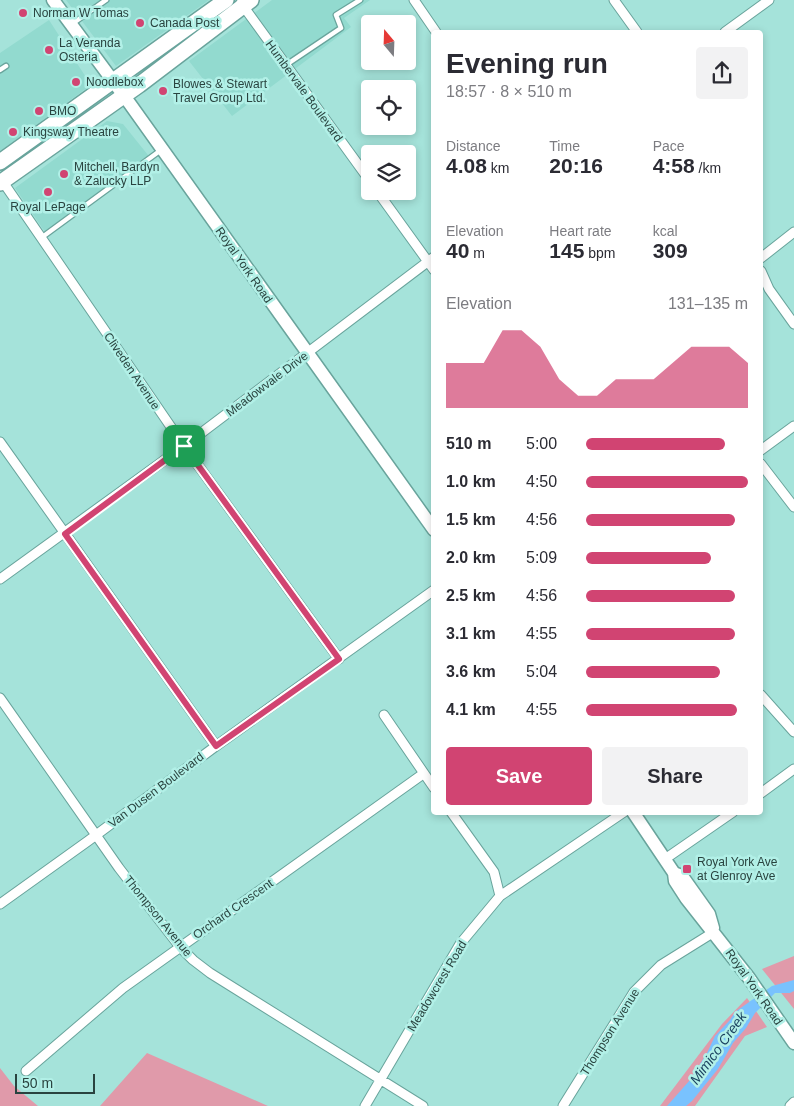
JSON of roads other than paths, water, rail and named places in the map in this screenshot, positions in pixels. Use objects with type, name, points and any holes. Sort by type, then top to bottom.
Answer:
[{"type":"main road","points":[[0,162],[226,0]]},
{"type":"main road","name":"Royal York Road","points":[[58,2],[71,25],[114,81],[431,526]]},
{"type":"main road","points":[[1,180],[124,95],[245,2]]},
{"type":"main road","name":"Royal York Road","points":[[636,815],[674,873],[675,881],[686,898],[749,978],[794,1044]]},
{"type":"street","points":[[414,0],[435,30]]},
{"type":"street","points":[[614,0],[636,30]]},
{"type":"street","points":[[728,30],[769,0]]},
{"type":"street","name":"Humbervale Boulevard","points":[[245,2],[286,65],[361,169]]},
{"type":"street","name":"Cliveden Avenue","points":[[1,180],[184,446],[339,659]]},
{"type":"street","points":[[384,200],[431,259]]},
{"type":"street","points":[[763,256],[794,232]]},
{"type":"street","name":"Meadowvale Drive","points":[[0,579],[65,534],[184,446],[431,259]]},
{"type":"street","points":[[763,275],[769,289],[794,324]]},
{"type":"street","points":[[763,449],[794,426]]},
{"type":"street","points":[[0,442],[216,746]]},
{"type":"street","points":[[763,467],[794,507]]},
{"type":"street","name":"Van Dusen Boulevard","points":[[0,904],[431,592]]},
{"type":"street","points":[[763,697],[794,732]]},
{"type":"street","name":"Thompson Avenue","points":[[0,698],[119,868],[180,947],[193,960],[210,973],[423,1106]]},
{"type":"street","points":[[384,715],[431,784]]},
{"type":"street","points":[[763,792],[794,769]]},
{"type":"street","name":"Orchard Crescent","points":[[26,1071],[123,988],[423,774]]},
{"type":"street","points":[[453,815],[494,872],[500,896]]},
{"type":"street","name":"Meadowcrest Road","points":[[366,1106],[460,944],[500,896],[620,815]]},
{"type":"street","points":[[665,859],[729,815]]},
{"type":"street","name":"Thompson Avenue","points":[[563,1106],[634,992],[661,965],[714,932]]},
{"type":"street","points":[[790,1106],[794,1102]]},
{"type":"lane","points":[[71,25],[106,0]]},
{"type":"lane","points":[[286,65],[340,28],[336,16],[360,0]]},
{"type":"lane","points":[[0,70],[6,66]]},
{"type":"lane","points":[[41,238],[162,149]]},
{"type":"water","name":"Mimico Creek","points":[[794,980],[794,991],[790,993],[775,993],[755,1013],[746,1028],[733,1043],[718,1069],[692,1101],[686,1106],[667,1106],[690,1080],[715,1036],[735,1012],[772,986]]},
{"type":"place","name":"Norman W Tomas","points":[[23,13]]},
{"type":"place","name":"Canada Post","points":[[140,23]]},
{"type":"place","name":"La Veranda Osteria","points":[[49,50]]},
{"type":"place","name":"Noodlebox","points":[[76,82]]},
{"type":"place","name":"Blowes & Stewart Travel Group Ltd.","points":[[163,91]]},
{"type":"place","name":"BMO","points":[[39,111]]},
{"type":"place","name":"Kingsway Theatre","points":[[13,132]]},
{"type":"place","name":"Mitchell, Bardyn & Zalucky LLP","points":[[64,174]]},
{"type":"place","name":"Royal LePage","points":[[48,192]]},
{"type":"place","name":"Royal York Ave at Glenroy Ave","points":[[687,869]]}]
